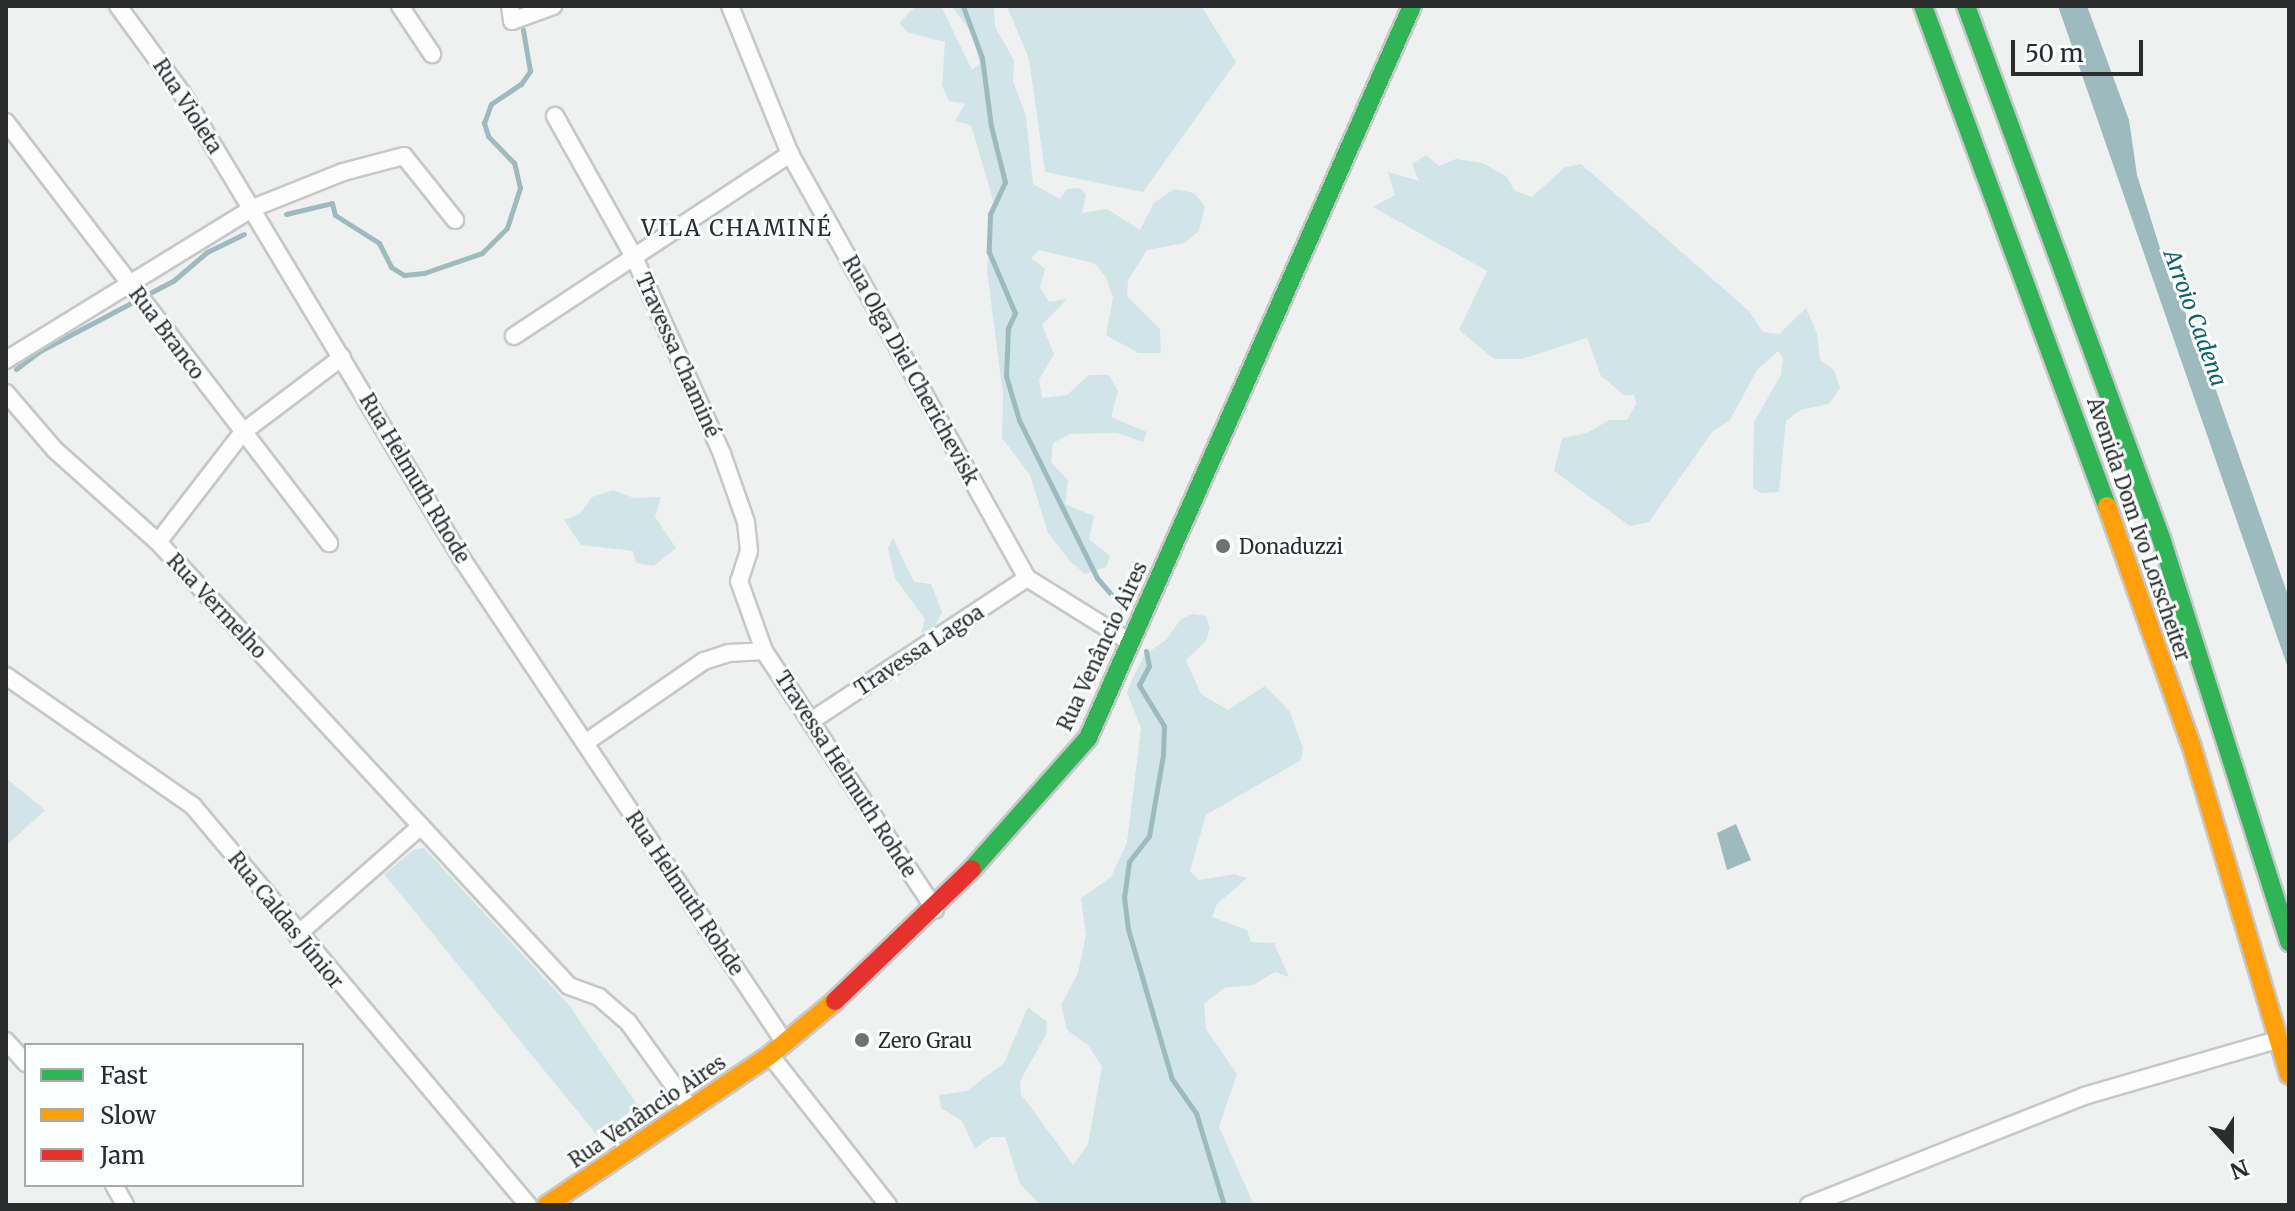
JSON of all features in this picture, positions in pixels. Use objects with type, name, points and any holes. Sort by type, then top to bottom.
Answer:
[{"type":"main road","name":"Rua Venâncio Aires","points":[[547,1205],[785,1043],[935,909],[1088,738],[1412,6]]},
{"type":"main road","name":"Avenida Dom Ivo Lorscheiter","points":[[1923,6],[2059,369],[2191,744],[2289,1075]]},
{"type":"main road","name":"Avenida Dom Ivo Lorscheiter","points":[[1966,6],[2161,538],[2289,942]]},
{"type":"street","name":"Rua Violeta","points":[[118,6],[181,92],[253,208]]},
{"type":"street","points":[[400,6],[432,54]]},
{"type":"street","points":[[511,13],[553,6]]},
{"type":"street","name":"Rua Olga Diel Cherichevisk","points":[[730,6],[790,154],[1027,578],[1130,642]]},
{"type":"street","name":"Travessa Chaminé","points":[[555,116],[634,257],[722,454],[746,522],[749,551],[739,581],[764,651]]},
{"type":"street","name":"Rua Branco","points":[[6,122],[329,543]]},
{"type":"street","name":"Travessa Chaminé","points":[[514,336],[790,154]]},
{"type":"street","points":[[6,360],[253,208],[343,172],[404,156],[455,220]]},
{"type":"street","name":"Rua Helmuth Rhode","points":[[253,208],[462,559],[585,743]]},
{"type":"street","points":[[158,542],[243,432],[342,357]]},
{"type":"street","name":"Rua Vermelho","points":[[6,393],[55,450],[158,542],[569,986],[599,997],[628,1022],[690,1108]]},
{"type":"street","name":"Travessa Lagoa","points":[[811,721],[1027,578]]},
{"type":"street","name":"Travessa Helmuth Rohde","points":[[585,743],[704,661],[728,653],[764,651],[935,909]]},
{"type":"street","name":"Rua Caldas Júnior","points":[[6,676],[193,806],[297,935],[528,1205]]},
{"type":"street","name":"Rua Helmuth Rohde","points":[[585,743],[785,1043]]},
{"type":"street","points":[[297,935],[421,826]]},
{"type":"street","points":[[1809,1205],[1848,1198],[2084,1096],[2280,1039]]},
{"type":"street","points":[[6,1041],[24,1061]]},
{"type":"street","points":[[770,1055],[888,1205]]},
{"type":"street","points":[[115,1187],[125,1205]]},
{"type":"shaded area","points":[[916,6],[941,6],[972,70],[980,64],[972,34],[952,6],[994,6],[995,27],[1014,60],[1013,81],[1026,116],[1033,184],[1060,199],[1067,189],[1080,188],[1086,195],[1082,213],[1107,209],[1140,230],[1154,203],[1174,189],[1194,193],[1205,206],[1199,231],[1184,243],[1147,250],[1128,280],[1127,296],[1160,329],[1161,353],[1138,353],[1106,335],[1113,298],[1106,277],[1094,263],[1039,250],[1031,258],[1045,269],[1040,287],[1049,302],[1067,299],[1042,325],[1054,354],[1039,380],[1042,398],[1067,395],[1089,375],[1109,375],[1118,391],[1111,417],[1147,432],[1143,442],[1117,433],[1070,434],[1053,443],[1051,462],[1068,480],[1065,504],[1094,516],[1089,539],[1110,556],[1106,567],[1085,574],[1070,561],[1048,533],[1030,475],[1002,438],[1003,395],[987,270],[994,203],[971,125],[955,121],[965,104],[949,101],[942,85],[945,42],[907,32],[899,23]]},
{"type":"shaded area","points":[[1007,6],[1201,6],[1236,62],[1143,192],[1045,172],[1029,59]]},
{"type":"shaded area","points":[[1426,155],[1439,166],[1456,159],[1482,163],[1506,176],[1515,191],[1532,197],[1565,167],[1581,164],[1749,311],[1763,332],[1779,334],[1806,308],[1817,333],[1820,360],[1834,370],[1840,388],[1829,404],[1800,410],[1786,421],[1779,492],[1761,493],[1753,488],[1754,422],[1781,375],[1783,358],[1778,351],[1757,370],[1730,420],[1712,432],[1649,522],[1630,526],[1554,471],[1562,438],[1587,433],[1609,420],[1627,420],[1636,404],[1634,395],[1624,395],[1601,376],[1587,338],[1522,359],[1494,359],[1459,330],[1487,271],[1373,207],[1395,195],[1388,172],[1419,181],[1412,164]]},
{"type":"shaded area","points":[[613,490],[634,498],[661,497],[655,517],[676,548],[654,566],[636,563],[633,551],[581,545],[564,520],[580,514],[592,497]]},
{"type":"shaded area","points":[[893,538],[914,582],[931,584],[942,612],[934,628],[921,633],[925,619],[895,578],[888,548]]},
{"type":"shaded area","points":[[1193,614],[1206,616],[1210,628],[1206,641],[1186,660],[1201,694],[1228,710],[1265,686],[1290,712],[1303,748],[1301,760],[1206,815],[1190,871],[1199,880],[1235,874],[1247,878],[1217,904],[1212,917],[1247,930],[1251,942],[1274,943],[1289,977],[1275,972],[1253,985],[1224,988],[1204,1004],[1206,1029],[1237,1074],[1219,1127],[1254,1205],[1040,1205],[1020,1184],[1005,1137],[991,1137],[975,1149],[962,1121],[941,1108],[939,1095],[967,1091],[1004,1063],[1028,1007],[1047,1022],[1046,1035],[1020,1081],[1021,1094],[1073,1165],[1088,1144],[1102,1067],[1088,1045],[1067,1030],[1061,1005],[1078,973],[1086,935],[1081,898],[1111,877],[1127,842],[1141,728],[1127,693],[1131,682],[1144,655],[1166,640],[1181,619]]},
{"type":"shaded area","points":[[6,778],[45,810],[6,846]]},
{"type":"shaded area","points":[[424,848],[569,1005],[638,1106],[597,1135],[384,874],[415,849]]},
{"type":"water","name":"Arroio Cadena","points":[[2058,6],[2087,6],[2129,120],[2137,175],[2170,280],[2181,294],[2193,345],[2211,376],[2289,598],[2289,671]]},
{"type":"water","points":[[1736,824],[1751,860],[1727,870],[1717,833]]},
{"type":"waterway","points":[[963,6],[982,58],[991,126],[1005,182],[990,214],[989,252],[1015,313],[1008,328],[1006,376],[1019,420],[1097,578],[1122,607]]},
{"type":"waterway","points":[[286,214],[332,203],[335,215],[379,243],[391,267],[404,275],[424,273],[482,253],[507,228],[520,188],[514,163],[488,136],[484,123],[491,104],[521,84],[530,71],[523,30]]},
{"type":"waterway","points":[[16,369],[40,351],[173,281],[207,252],[244,234]]},
{"type":"waterway","points":[[1146,651],[1149,666],[1139,685],[1164,726],[1163,755],[1149,836],[1129,862],[1124,897],[1128,929],[1172,1079],[1196,1113],[1224,1205]]},
{"type":"traffic: fast","points":[[972,869],[1088,738],[1412,6]]},
{"type":"traffic: fast","points":[[1923,6],[2107,506]]},
{"type":"traffic: fast","points":[[1966,6],[2161,538],[2289,942]]},
{"type":"traffic: slow","points":[[2107,506],[2191,744],[2289,1075]]},
{"type":"traffic: slow","points":[[547,1205],[770,1055],[835,1001]]},
{"type":"traffic: jam","points":[[835,1001],[972,869]]},
{"type":"place","name":"Donaduzzi","points":[[1223,546]]},
{"type":"place","name":"Zero Grau","points":[[862,1040]]},
{"type":"district","name":"VILA CHAMINÉ","points":[[737,229]]}]
